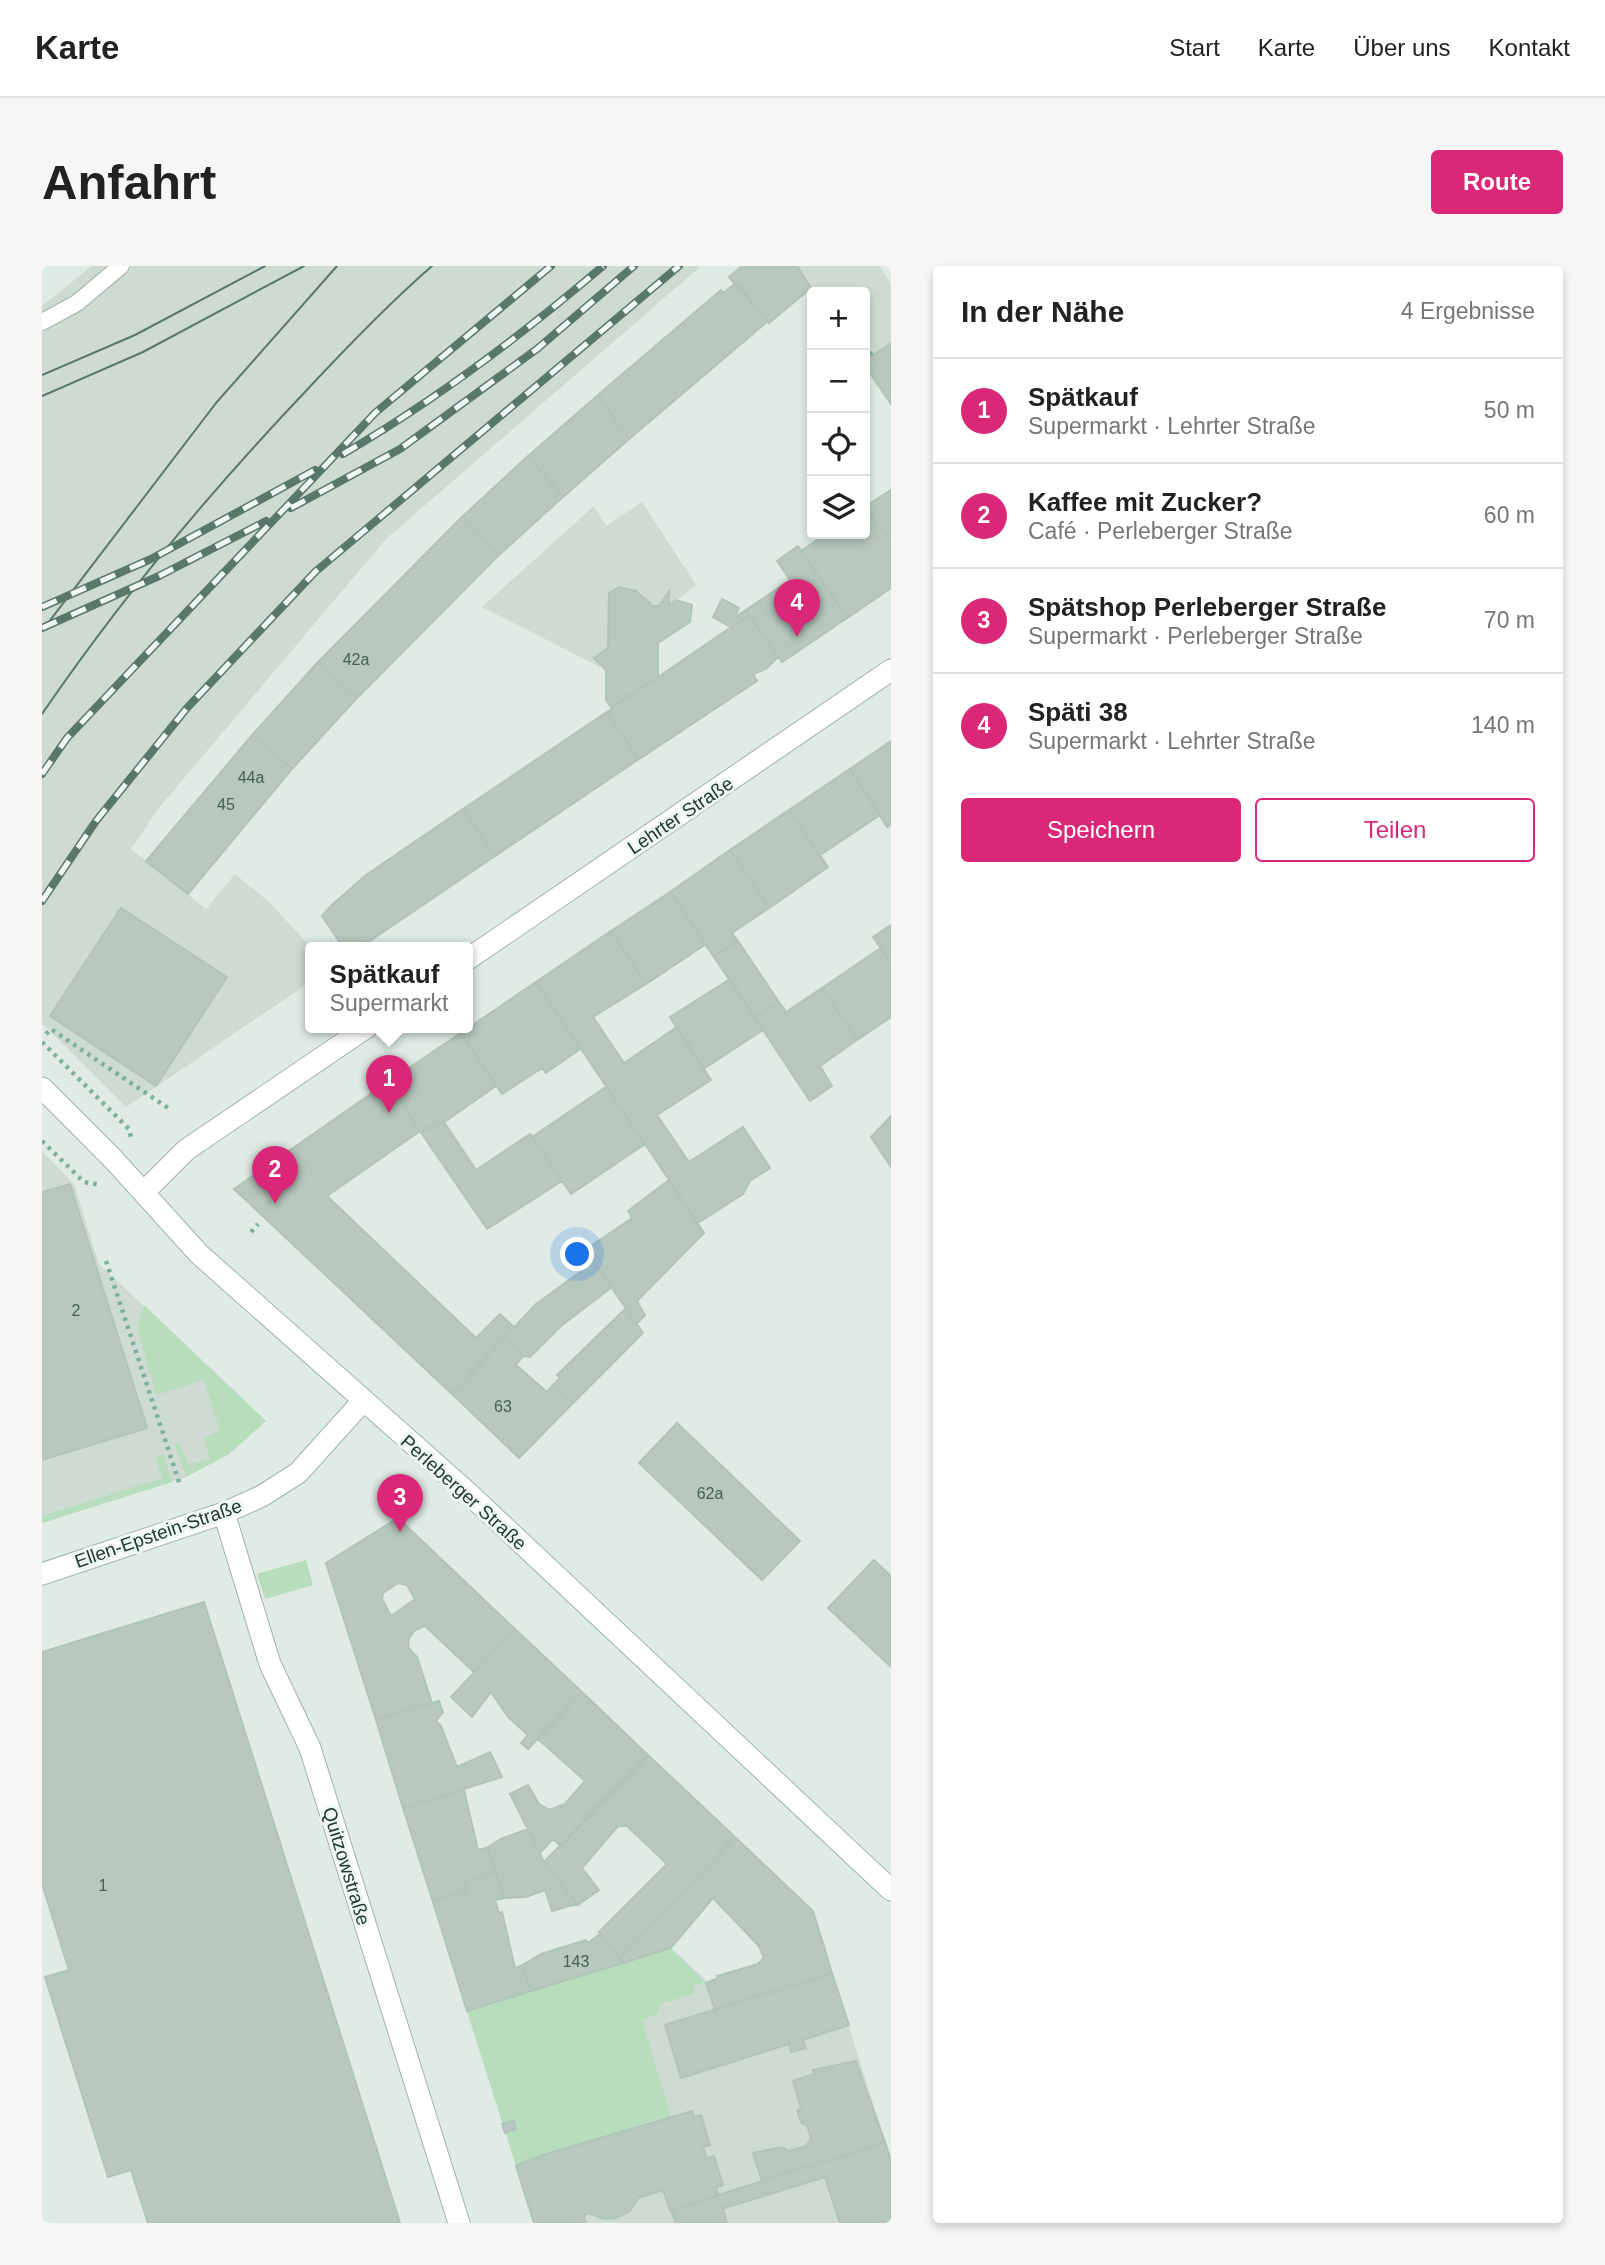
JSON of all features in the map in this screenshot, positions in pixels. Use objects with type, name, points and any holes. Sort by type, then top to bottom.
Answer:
[{"type":"main road","name":"Lehrter Straße","points":[[473,956],[891,670]]},
{"type":"main road","points":[[144,1192],[186,1150],[357,1033]]},
{"type":"main road","name":"Perleberger Straße","points":[[42,1088],[144,1192],[184,1240],[362,1402],[452,1478],[891,1890]]},
{"type":"main road","name":"Ellen-Epstein-Straße","points":[[42,1574],[224,1513],[262,1496],[298,1473],[362,1402]]},
{"type":"main road","name":"Quitzowstraße","points":[[224,1513],[270,1664],[310,1748],[459,2223]]},
{"type":"lane","points":[[42,322],[78,303],[121,266]]},
{"type":"path","points":[[868,350],[872,356]]},
{"type":"path","points":[[46,1034],[51,1029],[168,1108]]},
{"type":"path","points":[[42,1042],[129,1129]]},
{"type":"path","points":[[42,1141],[84,1181]]},
{"type":"path","points":[[251,1232],[258,1224]]},
{"type":"path","points":[[106,1261],[180,1485]]},
{"type":"shaded area","points":[[92,266],[701,266],[386,539],[158,809],[131,849],[206,909],[235,874],[269,902],[306,942],[305,985],[126,1107],[42,1023],[42,306]]},
{"type":"shaded area","points":[[797,266],[879,266],[891,284],[891,404],[870,373],[870,287],[812,287]]},
{"type":"shaded area","points":[[642,502],[696,585],[677,600],[692,605],[690,622],[658,643],[658,677],[611,707],[606,700],[606,670],[482,607],[594,506],[606,526]]},
{"type":"shaded area","points":[[42,1151],[74,1184],[99,1264],[266,1421],[229,1454],[186,1477],[42,1523]]},
{"type":"shaded area","points":[[671,1948],[705,1979],[715,2009],[832,1973],[891,2160],[891,2223],[534,2223],[467,2011]]},
{"type":"green space","points":[[144,1305],[266,1421],[229,1454],[186,1477],[175,1445],[180,1444],[188,1465],[210,1458],[204,1437],[220,1431],[204,1380],[156,1395],[137,1328]]},
{"type":"green space","points":[[163,1454],[172,1482],[42,1523],[42,1516],[162,1478],[156,1457]]},
{"type":"green space","points":[[306,1560],[313,1585],[265,1599],[257,1574]]},
{"type":"green space","points":[[671,1948],[706,1983],[694,1986],[695,1993],[658,2005],[659,2013],[642,2020],[671,2117],[516,2166],[467,2011]]},
{"type":"building","points":[[742,266],[797,266],[810,287],[807,287],[807,291],[769,323],[729,277]]},
{"type":"building","points":[[736,283],[768,321],[629,439],[598,395],[721,290],[723,293]]},
{"type":"building","points":[[891,343],[891,404],[870,373],[870,358]]},
{"type":"building","points":[[598,395],[629,439],[563,497],[528,456]]},
{"type":"building","points":[[528,456],[563,497],[499,555],[463,516]]},
{"type":"building","points":[[891,490],[891,543],[870,512],[870,503]]},
{"type":"building","points":[[870,512],[891,543],[891,588],[847,618],[801,551],[819,539],[870,539]]},
{"type":"building","points":[[463,516],[499,555],[357,698],[318,662]]},
{"type":"building","points":[[798,546],[847,618],[782,662],[746,610],[790,580],[777,561]]},
{"type":"building","points":[[619,587],[636,591],[653,606],[659,606],[669,591],[669,605],[676,600],[692,605],[690,622],[658,643],[658,677],[611,707],[606,700],[606,670],[594,658],[608,648],[609,593]]},
{"type":"building","points":[[722,599],[739,608],[735,617],[746,610],[749,615],[731,627],[713,617]]},
{"type":"building","points":[[749,615],[778,657],[766,669],[753,674],[757,681],[639,759],[607,712]]},
{"type":"building","points":[[318,662],[357,698],[292,769],[253,734]]},
{"type":"building","points":[[607,712],[639,759],[495,856],[463,809]]},
{"type":"building","points":[[253,734],[292,769],[188,894],[146,861]]},
{"type":"building","points":[[891,741],[891,825],[887,827],[850,769]]},
{"type":"building","points":[[850,769],[880,815],[820,855],[789,810]]},
{"type":"building","points":[[463,809],[495,856],[368,942],[340,942],[322,916],[366,875]]},
{"type":"building","points":[[789,810],[828,867],[769,908],[730,850]]},
{"type":"building","points":[[730,850],[769,908],[732,933],[738,941],[714,957],[670,892]]},
{"type":"building","points":[[670,892],[706,944],[646,984],[611,931]]},
{"type":"building","points":[[121,908],[227,977],[156,1086],[50,1016]]},
{"type":"building","points":[[891,925],[891,963],[873,937]]},
{"type":"building","points":[[611,931],[646,984],[593,1017],[624,1063],[677,1027],[711,1080],[657,1115],[689,1162],[743,1127],[770,1168],[750,1181],[743,1194],[698,1223],[536,982]]},
{"type":"building","points":[[738,941],[779,1002],[755,1018],[714,957]]},
{"type":"building","points":[[881,948],[891,963],[891,1017],[857,1040],[822,988]]},
{"type":"building","points":[[730,979],[763,1030],[703,1069],[670,1017]]},
{"type":"building","points":[[536,982],[580,1049],[546,1073],[542,1068],[502,1094],[461,1033],[473,1033],[473,1025]]},
{"type":"building","points":[[822,988],[857,1040],[820,1066],[832,1086],[810,1101],[755,1018],[779,1002],[786,1012]]},
{"type":"building","points":[[461,1033],[496,1086],[444,1122],[420,1131],[388,1082]]},
{"type":"building","points":[[388,1082],[420,1131],[327,1196],[476,1338],[500,1314],[514,1327],[452,1394],[234,1189]]},
{"type":"building","points":[[606,1087],[645,1144],[571,1194],[532,1137]]},
{"type":"building","points":[[891,1116],[891,1167],[871,1137]]},
{"type":"building","points":[[444,1122],[476,1170],[530,1134],[562,1181],[487,1229],[420,1131]]},
{"type":"building","points":[[669,1180],[704,1233],[637,1301],[645,1315],[637,1324],[585,1250],[632,1218],[628,1211]]},
{"type":"building","points":[[70,1184],[147,1428],[42,1460],[42,1192]]},
{"type":"building","points":[[594,1262],[612,1287],[561,1326],[530,1357],[523,1356],[504,1338],[536,1304]]},
{"type":"building","points":[[626,1308],[643,1333],[573,1403],[553,1385],[560,1378],[557,1375]]},
{"type":"building","points":[[504,1338],[523,1356],[516,1365],[547,1392],[553,1385],[573,1403],[519,1458],[452,1394]]},
{"type":"building","points":[[677,1423],[800,1541],[762,1580],[639,1463]]},
{"type":"building","points":[[398,1518],[515,1629],[474,1672],[425,1626],[415,1630],[409,1638],[408,1647],[417,1657],[432,1703],[376,1720],[326,1563]],"holes":[[[398,1583],[407,1585],[415,1599],[391,1616],[382,1599],[383,1593]]]},
{"type":"building","points":[[874,1560],[891,1576],[891,1667],[828,1608]]},
{"type":"building","points":[[204,1602],[400,2223],[148,2223],[131,2170],[108,2177],[45,1977],[69,1970],[42,1884],[42,1652]]},
{"type":"building","points":[[515,1629],[582,1692],[528,1749],[521,1743],[528,1735],[508,1717],[491,1692],[472,1717],[451,1697]]},
{"type":"building","points":[[582,1692],[648,1755],[561,1846],[553,1839],[540,1853],[510,1794],[528,1785],[539,1804],[549,1810],[565,1804],[585,1781],[538,1739]]},
{"type":"building","points":[[439,1701],[443,1712],[436,1721],[441,1726],[457,1767],[490,1752],[502,1777],[403,1808],[376,1720]]},
{"type":"building","points":[[648,1755],[735,1837],[620,1959],[599,1932],[667,1864],[627,1826],[618,1826],[582,1868],[599,1890],[578,1905],[544,1862]]},
{"type":"building","points":[[464,1790],[478,1850],[487,1848],[496,1871],[464,1882],[466,1891],[433,1902],[403,1808]]},
{"type":"building","points":[[528,1829],[544,1862],[577,1904],[552,1911],[545,1890],[526,1897],[504,1898],[487,1848],[501,1839]]},
{"type":"building","points":[[735,1837],[813,1911],[832,1973],[715,2010],[706,1983],[718,1978],[717,1976],[758,1964],[764,1958],[759,1946],[713,1898],[671,1948],[623,1963],[620,1959]]},
{"type":"building","points":[[496,1871],[504,1898],[495,1900],[499,1913],[502,1912],[515,1968],[523,1965],[531,1991],[467,2011],[433,1902],[466,1891],[464,1882]]},
{"type":"building","points":[[600,1934],[623,1963],[531,1991],[523,1965],[541,1954],[586,1940],[588,1943]]},
{"type":"building","points":[[832,1973],[849,2025],[803,2040],[806,2048],[791,2052],[789,2044],[681,2078],[665,2025]]},
{"type":"building","points":[[856,2061],[885,2142],[762,2181],[753,2153],[782,2147],[789,2151],[806,2146],[811,2139],[807,2125],[802,2124],[797,2111],[801,2108],[793,2081],[814,2074],[813,2070]]},
{"type":"building","points":[[692,2111],[694,2117],[701,2115],[710,2145],[703,2147],[707,2158],[714,2156],[723,2185],[716,2187],[718,2195],[670,2210],[663,2190],[638,2198],[630,2211],[616,2218],[604,2219],[589,2213],[584,2215],[586,2223],[534,2223],[516,2166],[543,2155]]},
{"type":"building","points":[[514,2121],[516,2129],[505,2133],[502,2124]]},
{"type":"building","points":[[885,2142],[891,2160],[891,2223],[840,2223],[825,2177],[767,2195],[766,2192],[764,2196],[725,2208],[722,2206],[727,2223],[676,2223],[671,2210]]},
{"type":"tram line","points":[[42,375],[135,335],[265,266]]},
{"type":"tram line","points":[[42,396],[143,352],[304,266]]},
{"type":"tram line","points":[[42,631],[216,403],[337,266]]},
{"type":"tram line","points":[[42,714],[134,589],[234,469],[351,344],[432,266]]},
{"type":"railway","points":[[42,774],[67,738],[375,413],[551,266]]},
{"type":"railway","points":[[343,454],[411,412],[477,366],[603,266]]},
{"type":"railway","points":[[291,508],[400,449],[537,349],[634,266]]},
{"type":"railway","points":[[42,901],[96,821],[187,708],[315,572],[679,266]]},
{"type":"railway","points":[[42,607],[151,559],[315,470]]},
{"type":"railway","points":[[42,628],[159,576],[266,521]]},
{"type":"place","name":"Späti 38","points":[[797,637]]},
{"type":"place","name":"Spätkauf","points":[[389,1113]]},
{"type":"place","name":"Kaffee mit Zucker?","points":[[275,1204]]},
{"type":"place","name":"Spätshop Perleberger Straße","points":[[400,1532]]}]
